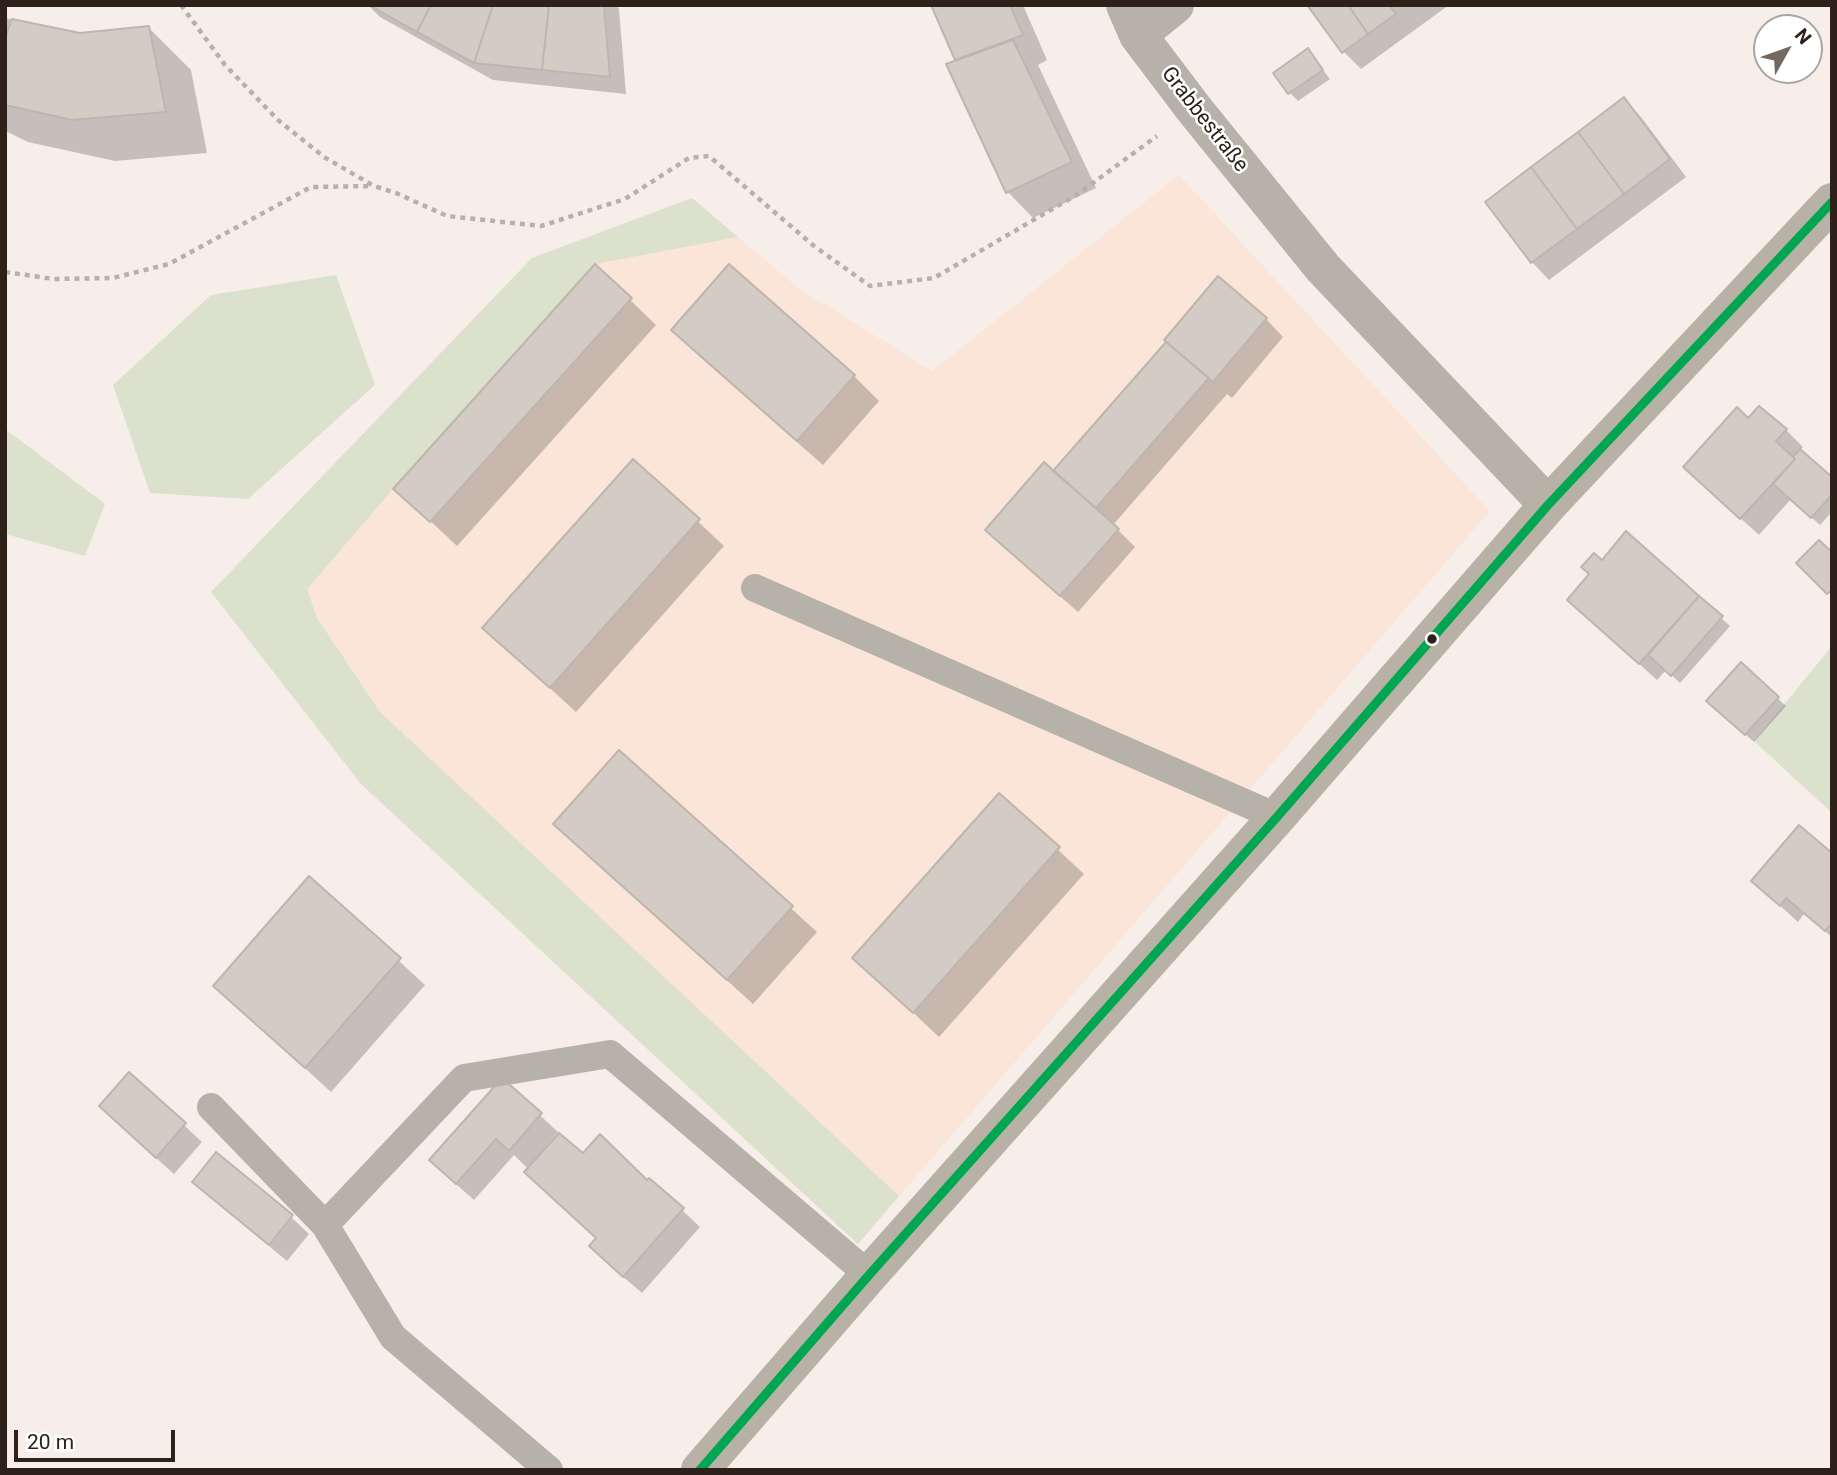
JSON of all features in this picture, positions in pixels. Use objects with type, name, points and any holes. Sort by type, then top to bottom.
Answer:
[{"type":"main road","points":[[700,1470],[869,1275],[1277,817],[1548,505],[1832,202]]},
{"type":"street","points":[[1132,20],[1175,5]]},
{"type":"street","name":"Grabbestraße","points":[[1132,20],[1194,109],[1322,268],[1548,505]]},
{"type":"lane","points":[[755,588],[1277,817]]},
{"type":"lane","points":[[325,1225],[464,1078],[610,1054],[869,1275]]},
{"type":"lane","points":[[211,1108],[325,1225],[393,1338],[549,1470]]},
{"type":"path","points":[[181,5],[225,65],[278,120],[324,157],[374,186],[447,216],[541,226],[625,199],[689,158],[709,156],[814,246],[870,286],[934,278],[1078,194],[1194,109]]},
{"type":"path","points":[[5,272],[54,279],[113,278],[169,264],[311,187],[374,186]]},
{"type":"shaded area","points":[[1179,175],[1490,511],[858,1244],[361,784],[211,592],[532,258],[692,198],[797,287],[932,371]]},
{"type":"green space","points":[[692,198],[738,237],[595,264],[307,589],[317,618],[380,712],[899,1196],[858,1244],[361,784],[211,592],[532,258]]},
{"type":"green space","points":[[336,275],[375,385],[248,499],[150,493],[113,385],[211,295]]},
{"type":"green space","points":[[5,429],[105,504],[85,556],[5,534]]},
{"type":"green space","points":[[1832,646],[1832,813],[1754,741]]},
{"type":"building","points":[[369,5],[431,5],[417,32]]},
{"type":"building","points":[[431,5],[493,5],[474,63],[417,32]]},
{"type":"building","points":[[493,5],[549,5],[542,70],[474,63]]},
{"type":"building","points":[[549,5],[604,5],[610,77],[542,70]]},
{"type":"building","points":[[931,5],[1010,5],[1023,35],[955,60]]},
{"type":"building","points":[[1307,5],[1348,5],[1368,34],[1342,53]]},
{"type":"building","points":[[1348,5],[1389,5],[1396,14],[1368,34]]},
{"type":"building","points":[[12,19],[80,33],[149,26],[166,112],[72,120],[5,105],[5,38]]},
{"type":"building","points":[[1013,40],[1072,162],[1006,193],[946,64]]},
{"type":"building","points":[[1308,48],[1323,70],[1288,94],[1273,73]]},
{"type":"building","points":[[1624,97],[1670,159],[1624,194],[1578,132]]},
{"type":"building","points":[[1578,132],[1624,194],[1577,229],[1531,167]]},
{"type":"building","points":[[1531,167],[1577,229],[1531,263],[1485,202]]},
{"type":"building","points":[[595,264],[632,298],[430,522],[393,489]]},
{"type":"building","points":[[729,264],[855,375],[797,441],[671,330]]},
{"type":"building","points":[[1218,276],[1267,318],[1213,382],[1164,340]]},
{"type":"building","points":[[1166,342],[1209,378],[1096,508],[1053,471]]},
{"type":"building","points":[[1759,406],[1787,429],[1776,441],[1795,459],[1740,519],[1683,467],[1737,407],[1748,418]]},
{"type":"building","points":[[1800,449],[1832,477],[1832,495],[1811,518],[1773,484],[1795,459],[1793,457]]},
{"type":"building","points":[[633,459],[700,519],[550,688],[482,628]]},
{"type":"building","points":[[1044,462],[1119,529],[1060,596],[985,530]]},
{"type":"building","points":[[1626,531],[1699,596],[1639,664],[1567,600],[1589,574],[1581,567],[1594,553],[1602,560]]},
{"type":"building","points":[[1819,540],[1832,552],[1832,590],[1827,594],[1796,563]]},
{"type":"building","points":[[1699,596],[1723,616],[1671,676],[1648,655]]},
{"type":"building","points":[[1741,662],[1779,697],[1745,735],[1706,701]]},
{"type":"building","points":[[619,750],[793,906],[727,980],[553,824]]},
{"type":"building","points":[[999,793],[1060,847],[913,1013],[852,958]]},
{"type":"building","points":[[1799,825],[1832,853],[1832,923],[1825,931],[1786,898],[1780,906],[1751,881]]},
{"type":"building","points":[[309,876],[401,958],[305,1068],[213,986]]},
{"type":"building","points":[[129,1072],[186,1123],[156,1158],[99,1106]]},
{"type":"building","points":[[502,1078],[542,1113],[509,1151],[496,1139],[456,1184],[429,1160]]},
{"type":"building","points":[[559,1133],[583,1153],[600,1134],[647,1180],[649,1178],[684,1208],[623,1277],[589,1246],[596,1238],[524,1172]]},
{"type":"building","points":[[216,1152],[293,1215],[269,1245],[192,1182]]},
{"type":"transit line","points":[[700,1470],[869,1275],[1277,817],[1548,505],[1832,202]]}]
